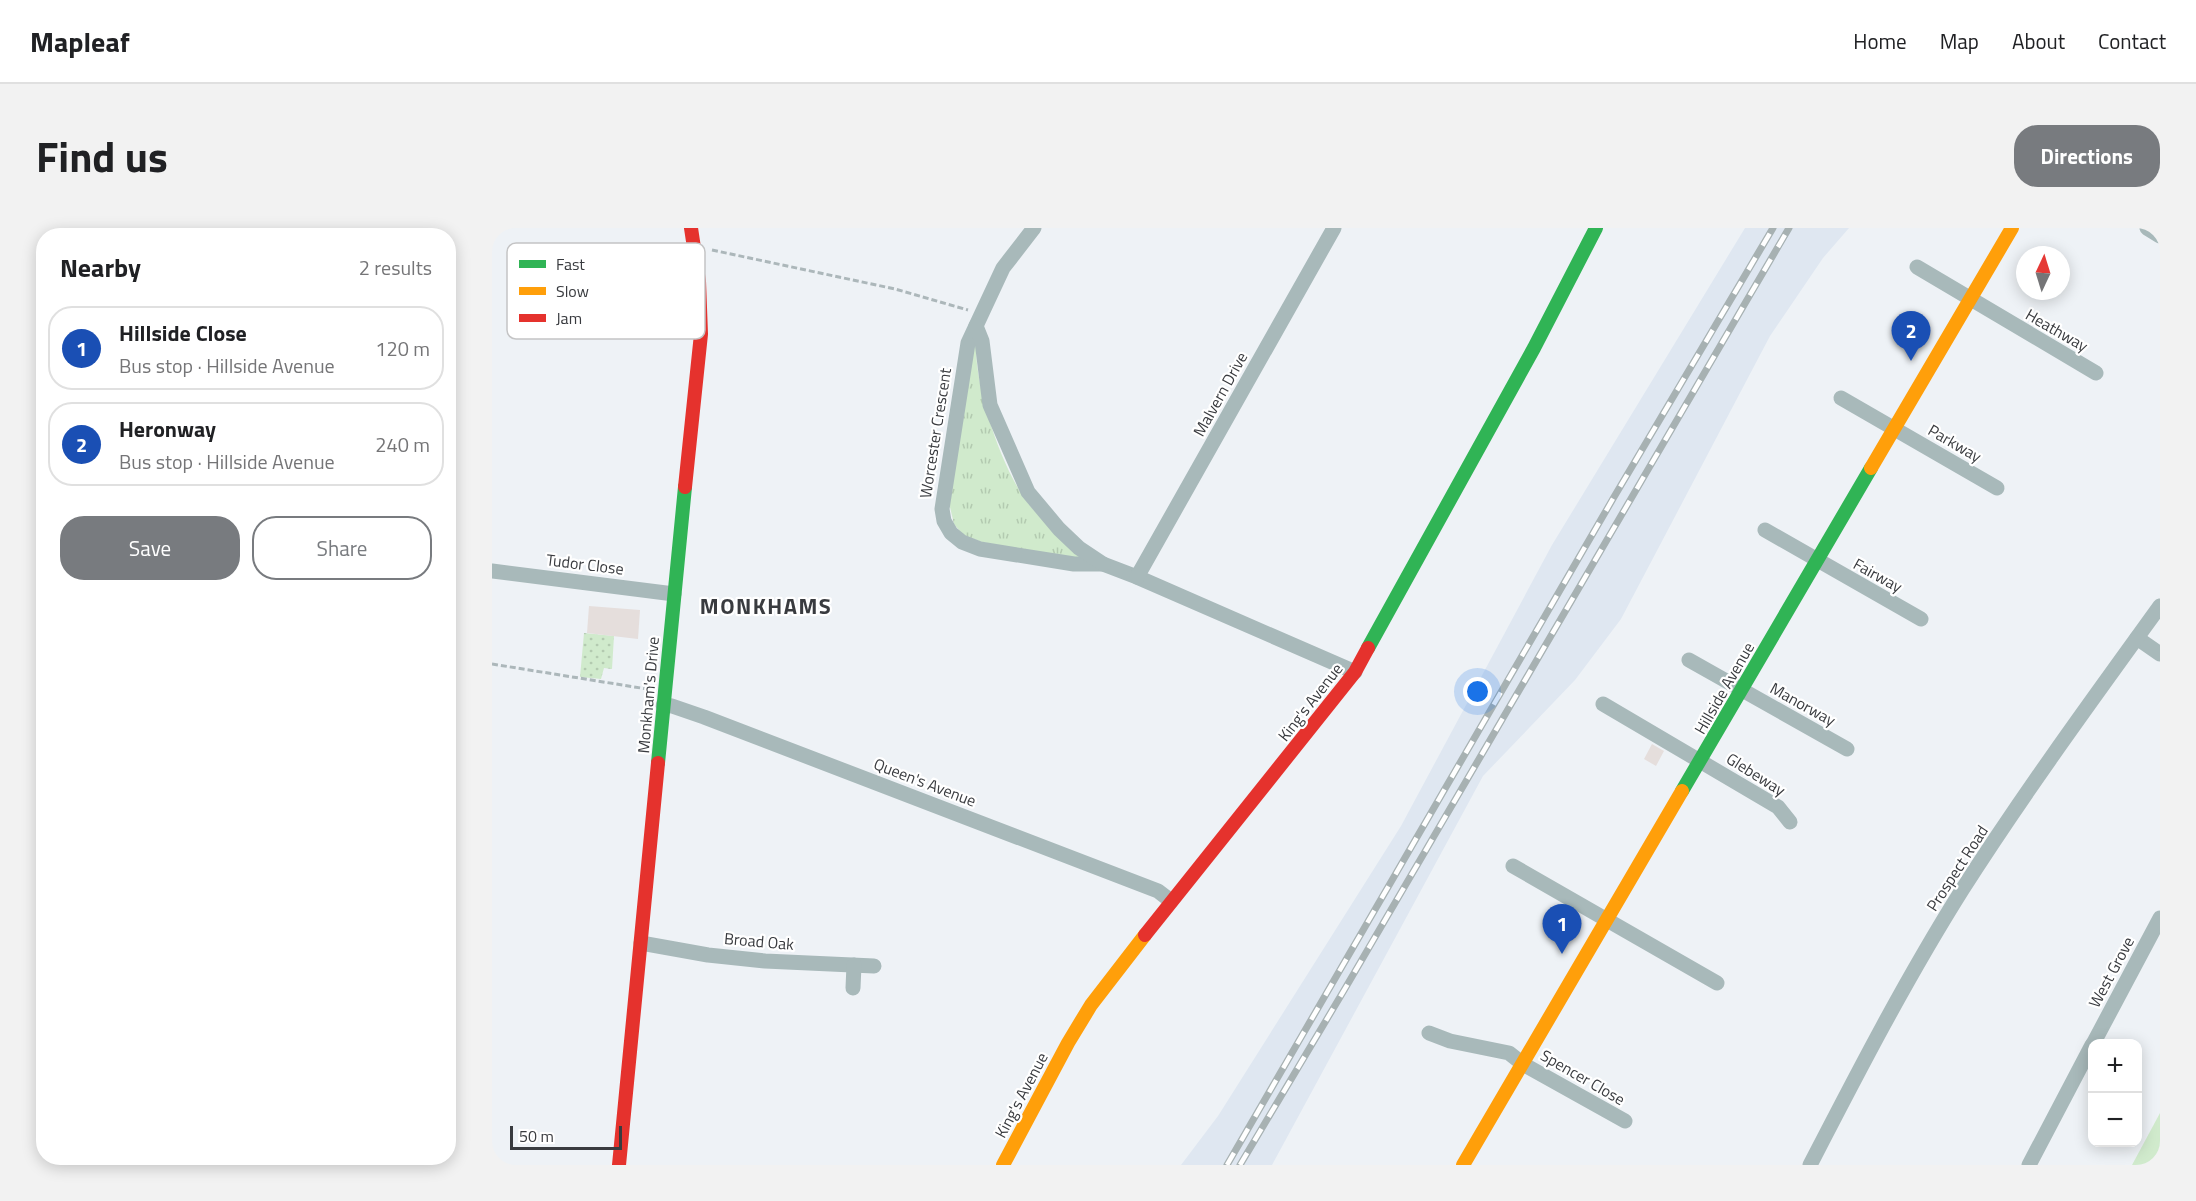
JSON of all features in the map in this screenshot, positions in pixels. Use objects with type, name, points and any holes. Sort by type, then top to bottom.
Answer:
[{"type":"street","name":"Monkham's Drive","points":[[691,228],[694,243]]},
{"type":"street","name":"Worcester Crescent","points":[[1034,228],[1003,268],[968,343],[944,486],[942,509],[944,521],[951,533],[962,542],[980,549],[1074,564],[1103,564]]},
{"type":"street","name":"Malvern Drive","points":[[1137,577],[1334,228]]},
{"type":"street","name":"King's Avenue","points":[[1003,1165],[1068,1043],[1091,1005],[1171,901],[1355,672],[1534,348],[1596,228]]},
{"type":"street","name":"Hillside Avenue","points":[[1463,1165],[2012,228]]},
{"type":"street","points":[[2147,228],[2160,236]]},
{"type":"street","name":"Heathway","points":[[1917,267],[2096,374]]},
{"type":"street","name":"Worcester Crescent","points":[[978,320],[990,405],[1028,492],[1059,529],[1079,548],[1103,564],[1355,672]]},
{"type":"street","name":"Monkham's Drive","points":[[619,1165],[700,339]]},
{"type":"street","name":"Parkway","points":[[1841,398],[1997,488]]},
{"type":"street","name":"Fairway","points":[[1765,530],[1921,619]]},
{"type":"street","name":"Tudor Close","points":[[492,571],[674,594]]},
{"type":"street","name":"Prospect Road","points":[[1810,1165],[1876,1039],[1962,891],[2079,718],[2160,606]]},
{"type":"street","points":[[2137,638],[2160,654]]},
{"type":"street","name":"Manorway","points":[[1689,660],[1847,749]]},
{"type":"street","name":"Queen's Avenue","points":[[664,698],[672,706],[1158,891],[1171,901]]},
{"type":"street","name":"Glebeway","points":[[1603,704],[1778,807],[1790,822]]},
{"type":"street","points":[[1513,866],[1717,983]]},
{"type":"street","name":"West Grove","points":[[2096,1039],[2160,918]]},
{"type":"street","name":"Broad Oak","points":[[641,943],[742,959],[874,966]]},
{"type":"street","points":[[853,988],[854,965]]},
{"type":"street","name":"Spencer Close","points":[[1429,1033],[1450,1041],[1509,1053],[1523,1064],[1625,1121]]},
{"type":"street","name":"West Grove","points":[[2029,1165],[2088,1053]]},
{"type":"path","points":[[705,248],[895,289],[978,320]]},
{"type":"path","points":[[492,664],[664,698]]},
{"type":"shaded area","points":[[1745,228],[1849,228],[1823,258],[1770,336],[1621,619],[1575,680],[1483,776],[1272,1165],[1181,1165],[1218,1116],[1401,826],[1552,545]]},
{"type":"green space","points":[[971,343],[976,345],[980,384],[993,431],[1011,475],[1032,508],[1082,555],[1082,561],[982,542],[963,535],[954,524],[949,503]]},
{"type":"green space","points":[[584,633],[614,636],[612,669],[604,668],[601,679],[580,677]]},
{"type":"green space","points":[[2160,1113],[2160,1165],[2132,1165]]},
{"type":"building","points":[[589,606],[640,610],[638,639],[587,633]]},
{"type":"building","points":[[1652,744],[1664,751],[1656,766],[1644,759]]},
{"type":"railway","points":[[1227,1165],[1614,497],[1773,228]]},
{"type":"railway","points":[[1240,1165],[1789,228]]},
{"type":"traffic: fast","points":[[1368,648],[1534,348],[1596,228]]},
{"type":"traffic: fast","points":[[1682,791],[1871,468]]},
{"type":"traffic: fast","points":[[658,763],[685,487]]},
{"type":"traffic: slow","points":[[1871,468],[2012,228]]},
{"type":"traffic: slow","points":[[1463,1165],[1682,791]]},
{"type":"traffic: slow","points":[[1003,1165],[1068,1043],[1091,1005],[1145,935]]},
{"type":"traffic: jam","points":[[691,228],[693,243]]},
{"type":"traffic: jam","points":[[685,487],[700,339]]},
{"type":"traffic: jam","points":[[1145,935],[1355,672],[1368,648]]},
{"type":"traffic: jam","points":[[619,1165],[658,763]]},
{"type":"place","name":"Heronway","points":[[1911,361]]},
{"type":"place","name":"Hillside Close","points":[[1562,954]]},
{"type":"district","name":"MONKHAMS","points":[[766,606]]}]
